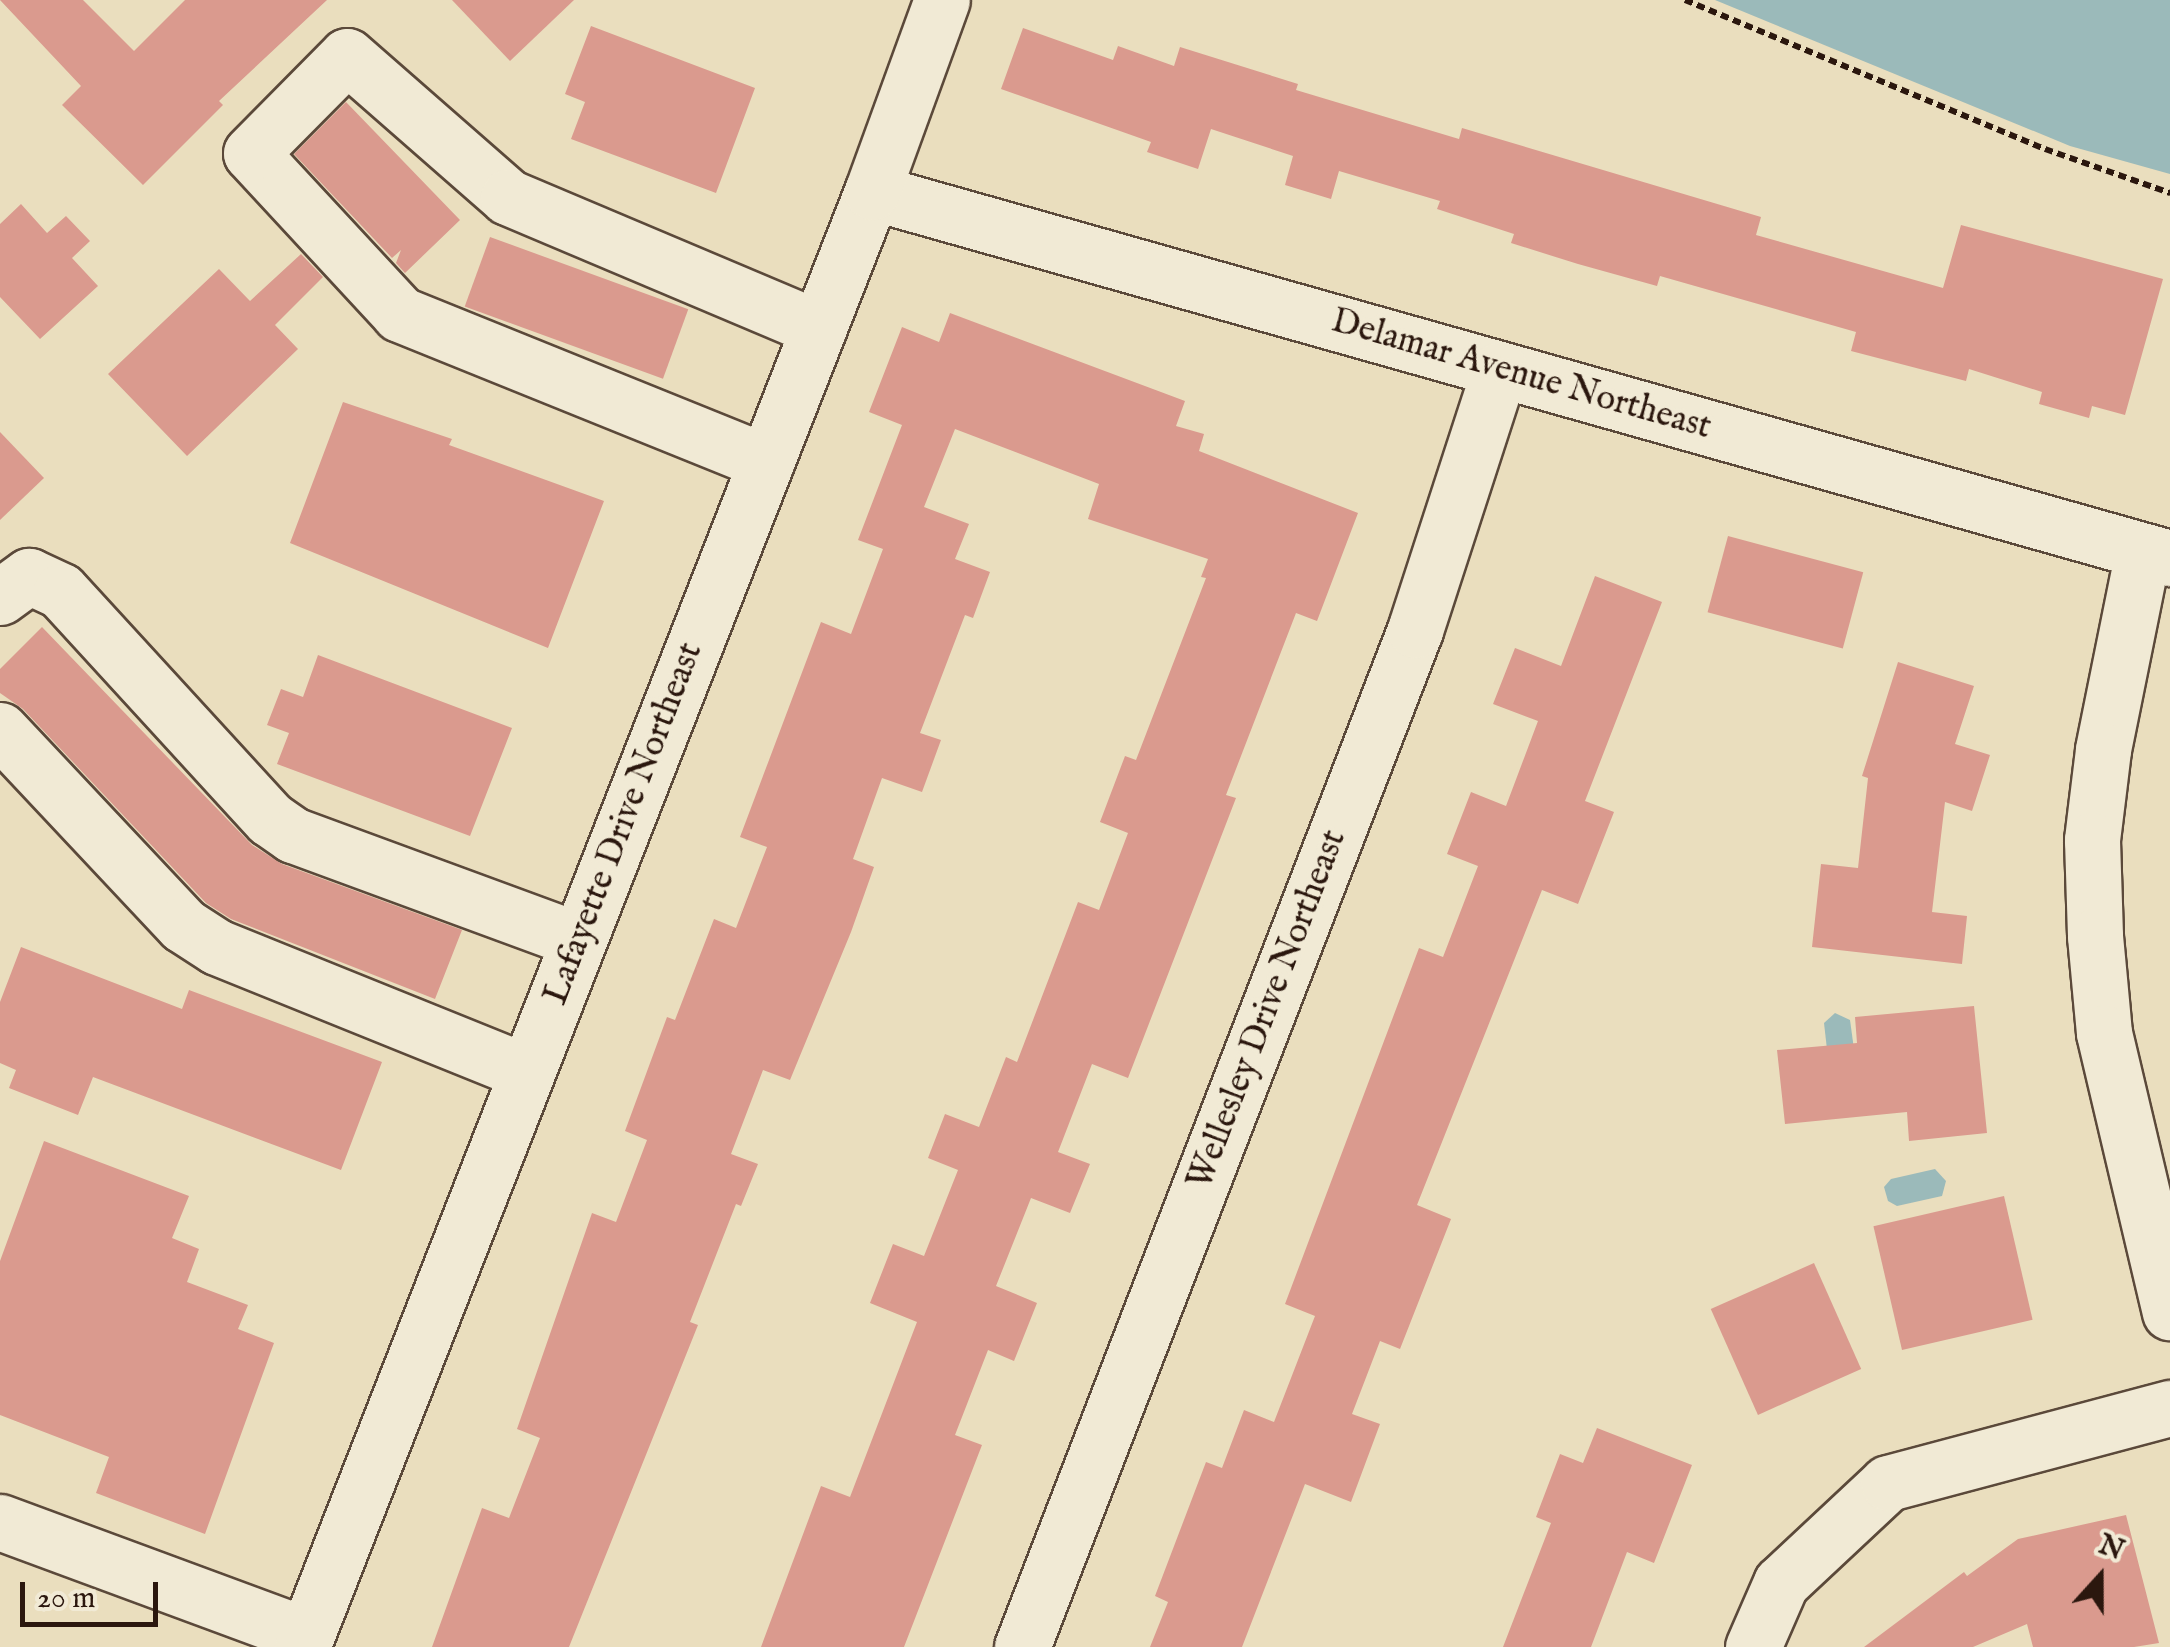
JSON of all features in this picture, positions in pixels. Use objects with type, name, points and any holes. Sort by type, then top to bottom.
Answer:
[{"type":"street","name":"Lafayette Drive Northeast","points":[[304,1641],[872,192],[942,0]]},
{"type":"street","points":[[766,462],[400,314],[250,153],[347,56],[508,197],[818,328]]},
{"type":"street","name":"Delamar Avenue Northeast","points":[[872,192],[2156,555]]},
{"type":"street","name":"Wellesley Drive Northeast","points":[[1022,1647],[1415,630],[1500,368]]},
{"type":"street","points":[[2156,555],[2103,750],[2092,840],[2104,1033],[2170,1312]]},
{"type":"street","points":[[0,598],[29,576],[62,591],[270,819],[293,835],[578,940]]},
{"type":"street","points":[[0,730],[183,925],[217,947],[527,1072]]},
{"type":"street","points":[[1753,1647],[1782,1584],[1888,1483],[2170,1408]]},
{"type":"street","points":[[0,1522],[304,1641]]},
{"type":"path","points":[[1686,0],[2045,150],[2170,193]]},
{"type":"water","points":[[1715,0],[2170,0],[2170,174],[2070,146]]},
{"type":"water","points":[[1835,1013],[1850,1020],[1856,1064],[1829,1067],[1824,1023]]},
{"type":"water","points":[[1935,1169],[1946,1181],[1942,1196],[1897,1206],[1888,1201],[1884,1187],[1891,1179]]},
{"type":"building","points":[[0,0],[83,0],[134,51],[185,0],[327,0],[219,101],[223,105],[143,185],[62,105],[81,86]]},
{"type":"building","points":[[452,0],[574,0],[510,61]]},
{"type":"building","points":[[591,26],[755,88],[716,193],[571,139],[585,102],[565,94]]},
{"type":"building","points":[[1023,28],[1113,60],[1118,46],[1174,66],[1180,47],[1298,84],[1296,90],[1459,139],[1462,128],[1761,217],[1756,235],[1943,288],[1961,225],[2163,279],[2125,415],[2092,406],[2089,418],[2039,404],[2042,392],[1969,369],[1966,381],[1851,351],[1856,332],[1660,276],[1657,286],[1578,264],[1511,243],[1514,234],[1437,209],[1440,201],[1339,171],[1331,199],[1285,185],[1293,156],[1211,129],[1198,169],[1147,152],[1151,142],[1001,89]]},
{"type":"building","points":[[346,102],[460,220],[405,273],[396,263],[401,250],[392,258],[294,154]]},
{"type":"building","points":[[21,204],[47,233],[66,216],[90,241],[72,258],[98,286],[40,339],[0,297],[0,224]]},
{"type":"building","points":[[490,237],[688,309],[663,379],[465,307]]},
{"type":"building","points":[[301,254],[323,277],[275,325],[298,349],[187,456],[108,374],[219,269],[250,301]]},
{"type":"building","points":[[950,313],[1185,401],[1176,426],[1204,434],[1199,451],[1358,513],[1317,621],[1296,613],[1226,795],[1236,798],[1128,1078],[1092,1064],[1058,1152],[1090,1164],[1070,1213],[1031,1198],[996,1286],[1037,1303],[1014,1361],[988,1350],[955,1435],[982,1445],[904,1647],[761,1647],[821,1486],[850,1497],[917,1322],[870,1303],[893,1244],[924,1256],[958,1170],[928,1158],[945,1114],[979,1127],[1006,1057],[1017,1062],[1078,902],[1099,910],[1128,833],[1100,822],[1125,756],[1136,760],[1206,578],[1201,577],[1208,559],[1088,519],[1099,484],[955,429],[924,507],[969,524],[955,559],[990,572],[973,618],[965,615],[920,733],[941,740],[922,792],[882,778],[853,859],[874,867],[851,932],[790,1080],[763,1070],[731,1154],[758,1164],[741,1206],[736,1204],[690,1322],[698,1325],[569,1647],[432,1647],[482,1508],[509,1518],[540,1438],[517,1429],[592,1213],[616,1222],[647,1140],[625,1131],[667,1017],[675,1020],[714,919],[736,928],[767,847],[740,837],[821,622],[851,634],[883,549],[858,540],[902,425],[869,412],[902,327],[939,342]]},
{"type":"building","points":[[343,402],[452,439],[449,445],[604,501],[548,648],[290,543]]},
{"type":"building","points":[[0,432],[44,478],[0,520]]},
{"type":"building","points":[[1728,536],[1863,572],[1843,649],[1708,612]]},
{"type":"building","points":[[1595,576],[1662,602],[1585,801],[1614,812],[1578,904],[1542,890],[1417,1205],[1451,1219],[1400,1349],[1380,1341],[1352,1414],[1380,1424],[1351,1502],[1305,1484],[1242,1647],[1150,1647],[1168,1602],[1155,1596],[1206,1462],[1222,1468],[1244,1410],[1274,1422],[1315,1316],[1285,1304],[1419,948],[1443,957],[1478,866],[1447,854],[1471,792],[1506,806],[1538,721],[1493,704],[1515,648],[1561,666]]},
{"type":"building","points":[[42,627],[252,845],[282,864],[462,930],[435,999],[231,919],[206,903],[23,709],[0,693],[0,669]]},
{"type":"building","points":[[318,655],[512,728],[470,836],[277,764],[289,733],[267,725],[281,689],[303,697]]},
{"type":"building","points":[[1898,662],[1974,686],[1955,744],[1990,755],[1972,811],[1945,802],[1932,912],[1967,916],[1962,964],[1812,947],[1821,864],[1858,868],[1868,778],[1862,776]]},
{"type":"building","points":[[21,947],[182,1009],[189,990],[382,1062],[341,1170],[93,1077],[78,1115],[9,1088],[16,1070],[0,1063],[0,1002]]},
{"type":"building","points":[[1974,1006],[1987,1133],[1909,1141],[1907,1112],[1785,1124],[1777,1050],[1857,1043],[1855,1017]]},
{"type":"building","points":[[44,1141],[189,1196],[172,1238],[199,1249],[187,1282],[248,1305],[238,1329],[274,1343],[205,1534],[96,1493],[109,1457],[0,1415],[0,1261]]},
{"type":"building","points":[[2004,1196],[2033,1320],[1902,1350],[1873,1226]]},
{"type":"building","points":[[1814,1263],[1861,1369],[1758,1415],[1711,1309]]},
{"type":"building","points":[[1597,1428],[1692,1465],[1654,1563],[1627,1552],[1591,1647],[1503,1647],[1551,1523],[1536,1517],[1560,1454],[1583,1463]]},
{"type":"building","points":[[2126,1515],[2159,1643],[2134,1647],[2033,1647],[2027,1624],[1973,1647],[1864,1647],[1964,1572],[1967,1576],[2018,1539]]}]
